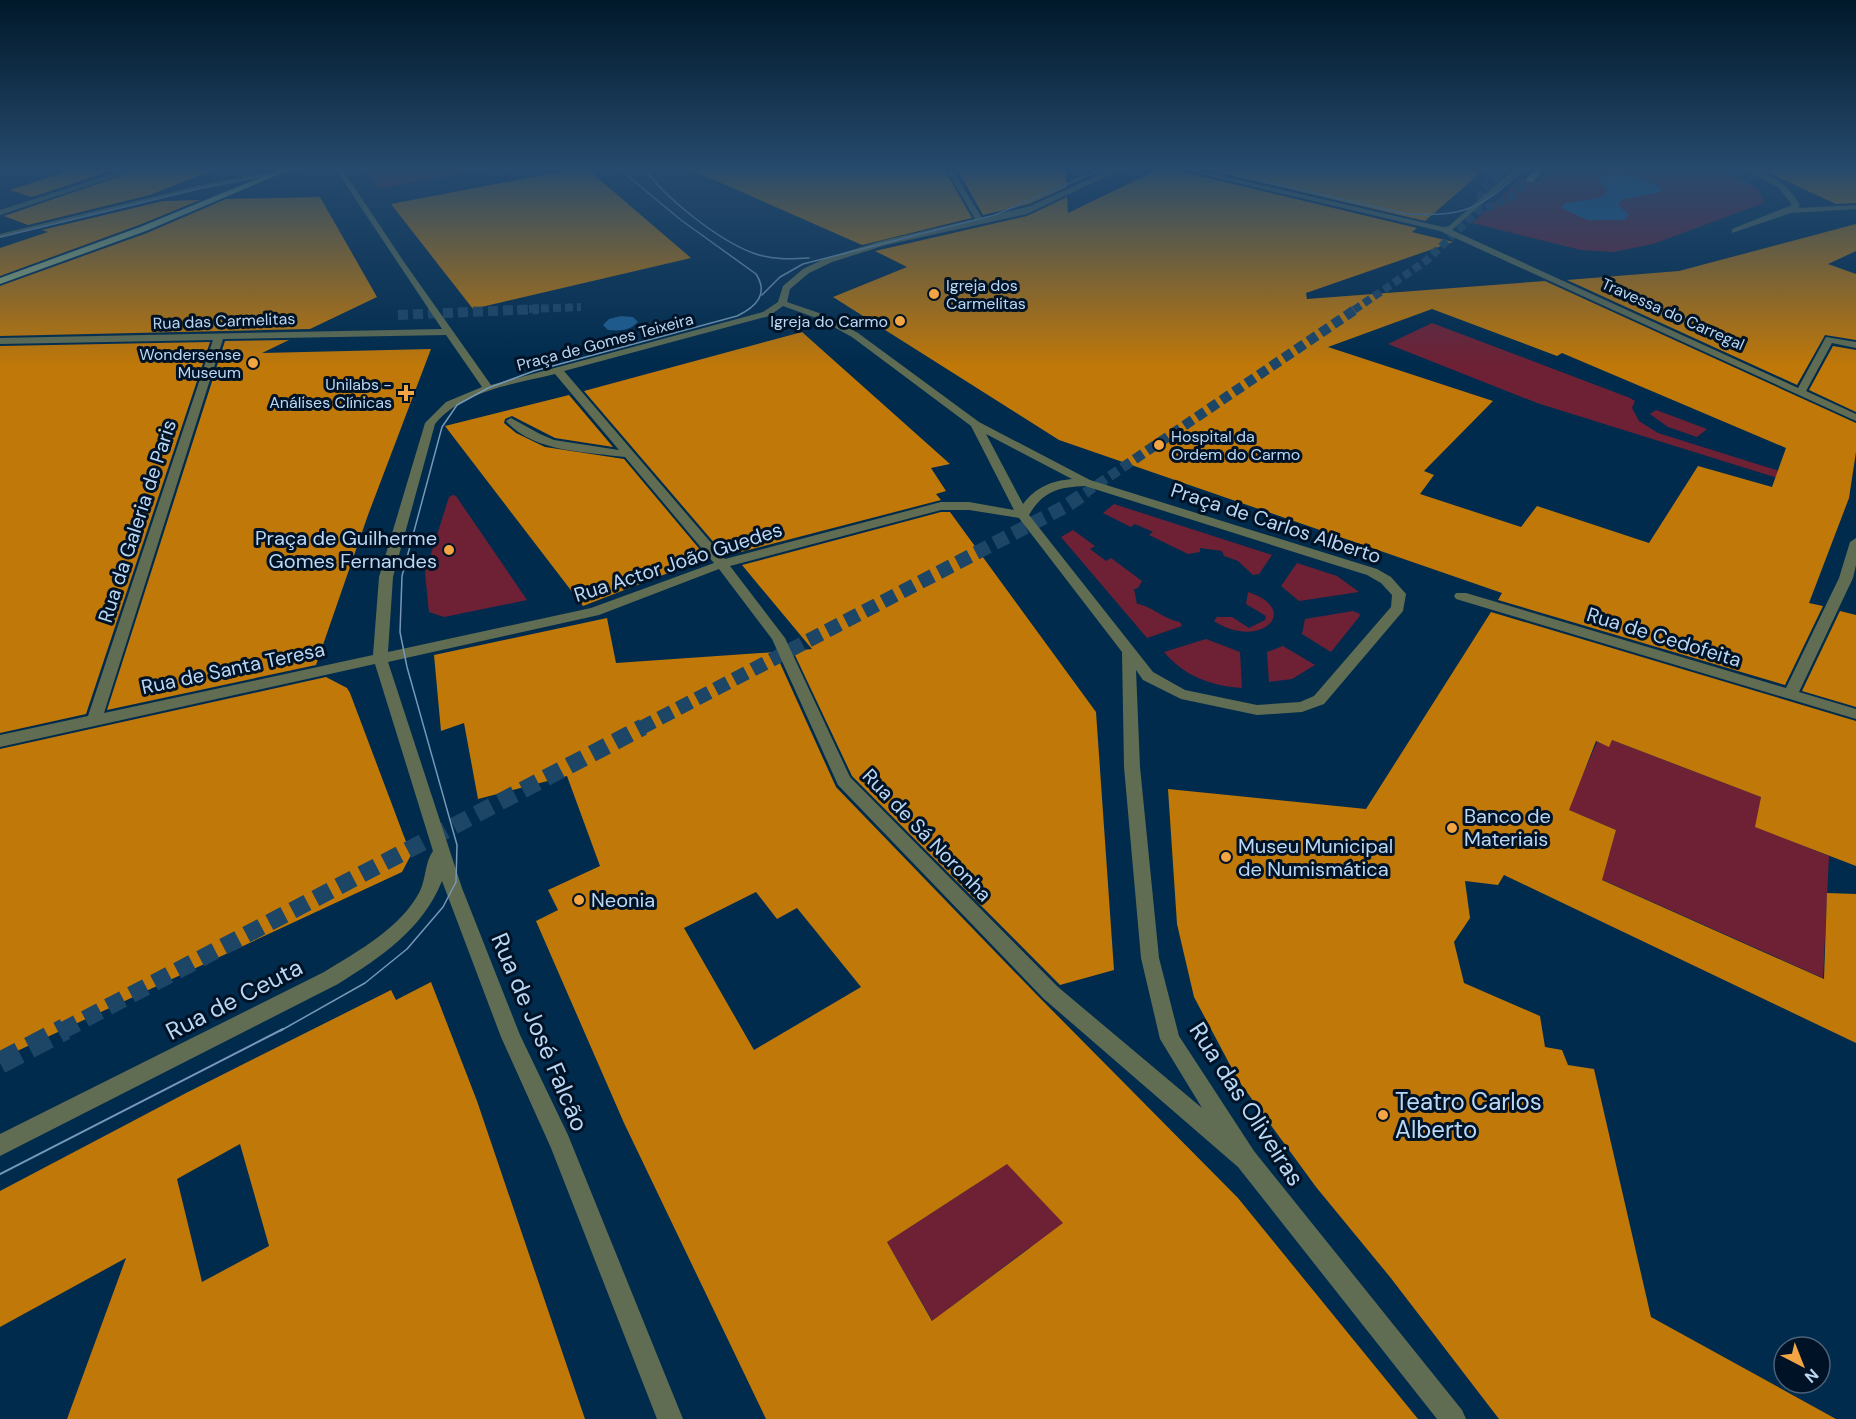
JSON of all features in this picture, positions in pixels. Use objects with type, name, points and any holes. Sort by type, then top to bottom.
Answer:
[{"type":"main road","points":[[0,282],[132,233]]},
{"type":"street","points":[[382,233],[488,388]]},
{"type":"street","points":[[782,303],[786,288],[799,276],[814,267],[846,254],[927,233]]},
{"type":"street","points":[[799,276],[842,261],[952,233]]},
{"type":"street","name":"Travessa do Carregal","points":[[1456,233],[1856,418]]},
{"type":"street","name":"Praça de Carlos Alberto","points":[[782,303],[822,317],[855,335],[975,424],[1086,482],[1372,572],[1386,580],[1399,594],[1398,608],[1319,700],[1302,707],[1257,710],[1181,694],[1148,676],[1023,515],[975,424]]},
{"type":"street","name":"Praça de Gomes Teixeira","points":[[380,659],[386,577],[430,423],[439,412],[452,402],[488,388],[746,320],[766,314],[782,303]]},
{"type":"street","name":"Rua das Carmelitas","points":[[0,341],[448,332]]},
{"type":"street","name":"Rua da Galeria de Paris","points":[[95,718],[219,337]]},
{"type":"street","points":[[1801,392],[1829,339],[1856,345]]},
{"type":"street","name":"Rua de Sá Noronha","points":[[557,370],[722,564],[778,638],[844,781],[1051,993],[1246,1159]]},
{"type":"street","points":[[511,421],[523,432],[559,443],[628,454]]},
{"type":"street","name":"Praça de Carlos Alberto","points":[[1023,515],[1037,493],[1058,484],[1086,482]]},
{"type":"street","name":"Rua Actor João Guedes","points":[[380,659],[594,612],[722,564],[941,506],[969,506],[1023,515]]},
{"type":"street","points":[[1790,695],[1846,579],[1856,542]]},
{"type":"street","name":"Rua de Cedofeita","points":[[1461,596],[1856,714]]},
{"type":"street","name":"Rua das Oliveiras","points":[[1128,652],[1132,767],[1150,958],[1170,1039],[1246,1159],[1453,1419]]},
{"type":"street","name":"Rua de Santa Teresa","points":[[0,741],[95,718],[380,659]]},
{"type":"street","name":"Rua de José Falcão","points":[[380,659],[438,847],[511,1037],[560,1143],[670,1419]]},
{"type":"street","name":"Rua de Ceuta","points":[[0,1145],[331,978],[374,951],[402,927],[423,903],[437,876],[438,847]]},
{"type":"shaded area","points":[[1513,233],[1682,233],[1653,244],[1613,252],[1581,250]]},
{"type":"shaded area","points":[[1432,323],[1630,398],[1635,401],[1632,408],[1639,421],[1658,433],[1850,493],[1848,500],[1537,403],[1388,344]]},
{"type":"shaded area","points":[[1656,410],[1707,429],[1697,437],[1668,427],[1650,414]]},
{"type":"shaded area","points":[[456,496],[527,600],[444,617],[429,612],[425,573],[449,497]]},
{"type":"shaded area","points":[[1114,504],[1272,555],[1259,574],[1253,575],[1238,561],[1224,556],[1222,551],[1200,548],[1200,552],[1188,554],[1149,535],[1153,532],[1135,524],[1131,527],[1103,513]]},
{"type":"shaded area","points":[[1073,530],[1095,546],[1090,549],[1106,561],[1111,558],[1142,581],[1138,588],[1134,589],[1137,604],[1180,622],[1182,626],[1147,638],[1061,537]]},
{"type":"shaded area","points":[[1297,563],[1337,576],[1359,592],[1299,601],[1281,586]]},
{"type":"shaded area","points":[[1248,592],[1264,600],[1272,608],[1274,617],[1269,624],[1259,630],[1246,632],[1231,629],[1214,621],[1217,617],[1232,617],[1249,628],[1265,620],[1266,616],[1246,604]]},
{"type":"shaded area","points":[[1353,611],[1360,614],[1359,617],[1331,652],[1302,634],[1305,619]]},
{"type":"shaded area","points":[[1206,639],[1240,652],[1242,688],[1220,685],[1199,678],[1180,667],[1164,652]]},
{"type":"shaded area","points":[[1283,646],[1315,665],[1292,679],[1269,682],[1267,652]]},
{"type":"shaded area","points":[[1612,740],[1761,797],[1756,827],[1829,856],[1823,978],[1567,864],[1609,855],[1616,830],[1559,806],[1580,781],[1597,742],[1609,746]]},
{"type":"shaded area","points":[[1010,1146],[1015,1172],[1075,1235],[1029,1248],[948,1309],[943,1339],[887,1242],[976,1184]]},
{"type":"water","points":[[621,316],[633,317],[638,322],[628,329],[620,330],[608,330],[603,325],[609,319]]},
{"type":"building","points":[[44,233],[117,233],[0,276],[0,248]]},
{"type":"building","points":[[146,233],[341,233],[377,297],[310,329],[0,336],[0,286]]},
{"type":"building","points":[[414,233],[662,233],[691,258],[473,309]]},
{"type":"building","points":[[835,233],[910,233],[862,245]]},
{"type":"building","points":[[952,233],[1417,233],[1453,242],[1306,293],[1307,299],[1545,281],[1856,423],[1856,452],[1849,498],[1809,603],[1823,606],[1785,685],[1498,600],[1502,593],[1059,440],[833,297],[907,267],[875,251]],"holes":[[[1432,309],[1557,356],[1562,353],[1786,448],[1772,487],[1698,466],[1649,543],[1537,506],[1521,527],[1420,494],[1434,475],[1424,471],[1493,401],[1328,347]]]},
{"type":"building","points":[[1821,233],[1856,233],[1856,251],[1828,264],[1856,274],[1856,340],[1825,335],[1797,385],[1567,280],[1679,271]]},
{"type":"building","points":[[802,332],[950,464],[931,468],[946,491],[936,494],[941,500],[733,554],[729,549],[722,552],[584,391]]},
{"type":"building","points":[[289,340],[262,353],[431,349],[368,515],[316,665],[107,710],[225,341]]},
{"type":"building","points":[[210,342],[86,714],[0,733],[0,346]]},
{"type":"building","points":[[1833,346],[1856,350],[1856,412],[1809,390]]},
{"type":"building","points":[[569,395],[613,447],[555,438],[512,416],[505,419],[504,423],[516,433],[545,447],[624,459],[707,558],[583,606],[445,426]]},
{"type":"building","points":[[941,512],[950,512],[1096,712],[1114,970],[1060,985],[852,776],[793,651],[812,649],[742,565]]},
{"type":"building","points":[[1840,611],[1856,615],[1856,707],[1802,691]]},
{"type":"building","points":[[1491,612],[1856,721],[1856,866],[1755,827],[1761,797],[1612,740],[1609,747],[1596,741],[1569,810],[1616,830],[1602,880],[1824,979],[1827,893],[1856,894],[1856,1043],[1504,875],[1498,885],[1465,881],[1470,918],[1454,942],[1464,983],[1540,1016],[1545,1047],[1562,1050],[1568,1065],[1594,1069],[1651,1317],[1772,1384],[1772,1395],[1792,1395],[1836,1419],[1499,1419],[1390,1277],[1316,1187],[1238,1080],[1194,997],[1177,924],[1168,789],[1366,809]]},
{"type":"building","points":[[607,618],[616,663],[775,652],[836,787],[1238,1198],[1418,1419],[766,1419],[624,1123],[536,921],[558,910],[548,890],[600,866],[567,776],[478,799],[464,723],[441,731],[434,655]],"holes":[[[756,892],[777,919],[797,908],[861,987],[754,1050],[684,928]],[[1007,1164],[1063,1223],[932,1321],[887,1242]]]},
{"type":"building","points":[[326,677],[347,688],[350,693],[411,855],[402,872],[0,1059],[0,749]]},
{"type":"building","points":[[431,982],[477,1101],[585,1419],[67,1419],[126,1258],[0,1327],[0,1191],[188,1092],[391,990],[396,1000]],"holes":[[[240,1144],[269,1246],[202,1282],[177,1179]]]},
{"type":"tunnel","points":[[1354,310],[1426,261],[1455,233]]},
{"type":"tunnel","points":[[505,310],[581,307]]},
{"type":"tunnel","points":[[398,315],[539,309]]},
{"type":"tunnel","points":[[1085,493],[1356,309]]},
{"type":"tunnel","points":[[641,728],[1066,506],[1087,492]]},
{"type":"tunnel","points":[[62,1031],[643,727]]},
{"type":"tunnel","points":[[0,1063],[65,1029]]},
{"type":"tram line","points":[[0,237],[16,233]]},
{"type":"tram line","points":[[280,1031],[365,983],[407,949],[443,907],[456,882],[457,845],[407,667],[400,632],[402,576],[442,427],[457,405],[488,388],[534,371],[737,316],[750,308],[761,294],[760,281],[756,274],[699,233]]},
{"type":"tram line","points":[[717,233],[739,247],[767,257],[809,258]]},
{"type":"tram line","points":[[762,295],[780,277],[803,264],[924,233]]},
{"type":"tram line","points":[[0,1174],[283,1029]]},
{"type":"place","name":"Igreja dos Carmelitas","points":[[934,294]]},
{"type":"place","name":"Igreja do Carmo","points":[[900,321]]},
{"type":"place","name":"Wondersense Museum","points":[[253,363]]},
{"type":"place","name":"Unilabs - Análises Clínicas","points":[[406,393]]},
{"type":"place","name":"Hospital da Ordem do Carmo","points":[[1159,445]]},
{"type":"place","name":"Praça de Guilherme Gomes Fernandes","points":[[449,550]]},
{"type":"place","name":"Banco de Materiais","points":[[1452,828]]},
{"type":"place","name":"Museu Municipal de Numismática","points":[[1226,857]]},
{"type":"place","name":"Neonia","points":[[579,900]]},
{"type":"place","name":"Teatro Carlos Alberto","points":[[1383,1115]]}]
